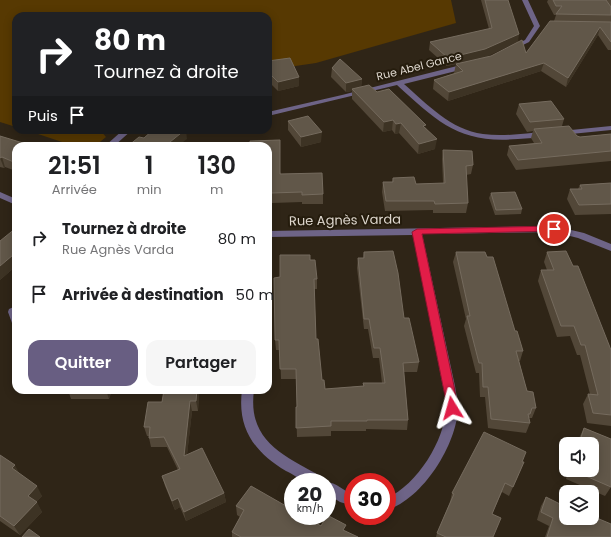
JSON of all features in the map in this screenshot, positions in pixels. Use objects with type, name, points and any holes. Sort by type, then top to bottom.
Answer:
[{"type":"street","points":[[507,51],[527,41],[541,26],[525,0]]},
{"type":"street","name":"Rue Abel Gance","points":[[272,113],[319,104],[398,82],[479,63]]},
{"type":"street","points":[[398,82],[441,118],[463,132],[495,138],[611,128]]},
{"type":"street","points":[[114,142],[123,134]]},
{"type":"street","points":[[0,195],[12,200]]},
{"type":"street","name":"Rue Agnès Varda","points":[[272,234],[554,229],[581,235],[611,248]]},
{"type":"street","points":[[396,500],[411,491],[427,473],[447,431],[452,408],[449,386],[417,232]]},
{"type":"street","points":[[248,394],[247,411],[252,434],[266,451],[304,473]]},
{"type":"shaded area","points":[[0,0],[451,0],[456,23],[316,63],[272,69],[272,12],[12,12],[12,126],[0,122]]},
{"type":"shaded area","points":[[38,134],[103,134],[106,137],[100,142],[62,142]]},
{"type":"building","points":[[485,0],[508,0],[519,34],[485,49],[448,58],[430,42],[492,28]]},
{"type":"building","points":[[553,0],[606,0],[611,7],[611,15],[556,14],[562,6],[556,6]]},
{"type":"building","points":[[550,21],[611,22],[611,42],[600,27],[568,78],[544,63],[449,92],[434,80],[463,71],[456,64],[491,56],[522,40],[526,53]]},
{"type":"building","points":[[290,58],[299,77],[278,82],[272,76],[272,60]]},
{"type":"building","points":[[340,59],[362,79],[346,83],[332,68]]},
{"type":"building","points":[[369,85],[377,92],[389,89],[426,125],[423,126],[437,139],[419,144],[401,123],[396,124],[393,120],[384,122],[352,89]]},
{"type":"building","points":[[551,101],[564,119],[530,122],[519,104]]},
{"type":"building","points":[[308,116],[322,132],[301,137],[288,121]]},
{"type":"building","points":[[569,126],[577,136],[580,137],[611,134],[611,151],[518,160],[509,146],[542,143],[534,129]]},
{"type":"building","points":[[148,134],[180,134],[170,142],[133,142],[139,137],[144,138]]},
{"type":"building","points":[[0,136],[20,142],[12,142],[12,161],[2,157],[0,158]]},
{"type":"building","points":[[280,140],[280,174],[322,173],[323,194],[302,195],[302,192],[272,193],[272,142],[250,141]]},
{"type":"building","points":[[443,150],[472,151],[473,165],[466,166],[468,203],[435,204],[434,201],[386,201],[383,182],[393,182],[393,178],[414,177],[416,184],[445,183]]},
{"type":"building","points":[[611,183],[611,204],[579,205],[570,189],[582,189],[580,185]]},
{"type":"building","points":[[515,192],[522,209],[496,210],[491,193]]},
{"type":"building","points":[[12,231],[12,256],[0,266],[0,241]]},
{"type":"building","points":[[393,251],[398,273],[404,318],[409,318],[419,362],[403,363],[408,420],[331,421],[331,426],[296,428],[296,369],[280,369],[279,340],[275,340],[274,278],[280,277],[280,255],[310,255],[310,260],[315,260],[317,279],[314,279],[316,339],[318,339],[322,380],[324,380],[325,389],[364,386],[363,383],[385,383],[380,348],[374,348],[369,319],[364,319],[358,258],[364,258],[364,252]]},
{"type":"building","points":[[566,251],[573,266],[578,266],[611,350],[611,415],[593,413],[588,394],[598,395],[585,345],[581,345],[574,326],[561,326],[541,270],[554,270],[547,252]]},
{"type":"building","points":[[456,252],[485,252],[487,257],[493,257],[515,331],[517,331],[523,351],[516,351],[527,391],[533,392],[536,408],[532,408],[530,414],[528,414],[530,423],[491,419],[488,387],[483,387],[482,363],[479,363],[467,316],[470,316]]},
{"type":"building","points":[[163,394],[197,394],[196,401],[190,401],[184,456],[202,448],[224,493],[184,512],[178,498],[172,501],[162,476],[180,469],[164,437],[149,438],[150,427],[144,427],[148,402],[162,402]]},
{"type":"building","points":[[584,428],[611,439],[611,487],[588,477],[599,477],[599,437],[581,437]]},
{"type":"building","points":[[484,432],[526,452],[522,462],[524,462],[513,487],[505,483],[492,514],[501,518],[493,537],[446,537],[437,533],[454,494],[452,493]]},
{"type":"building","points":[[0,455],[15,465],[12,468],[37,486],[28,496],[37,502],[14,526],[0,516]]},
{"type":"building","points":[[251,486],[284,505],[284,525],[336,525],[336,520],[346,525],[343,530],[358,537],[241,537],[232,532],[244,510],[236,506]]},
{"type":"building","points":[[546,497],[559,504],[559,525],[599,525],[599,519],[611,524],[611,537],[547,537],[553,518],[541,512]]},
{"type":"building","points":[[29,529],[40,537],[22,537]]},
{"type":"route","points":[[452,408],[449,386],[417,232],[554,229]]}]
